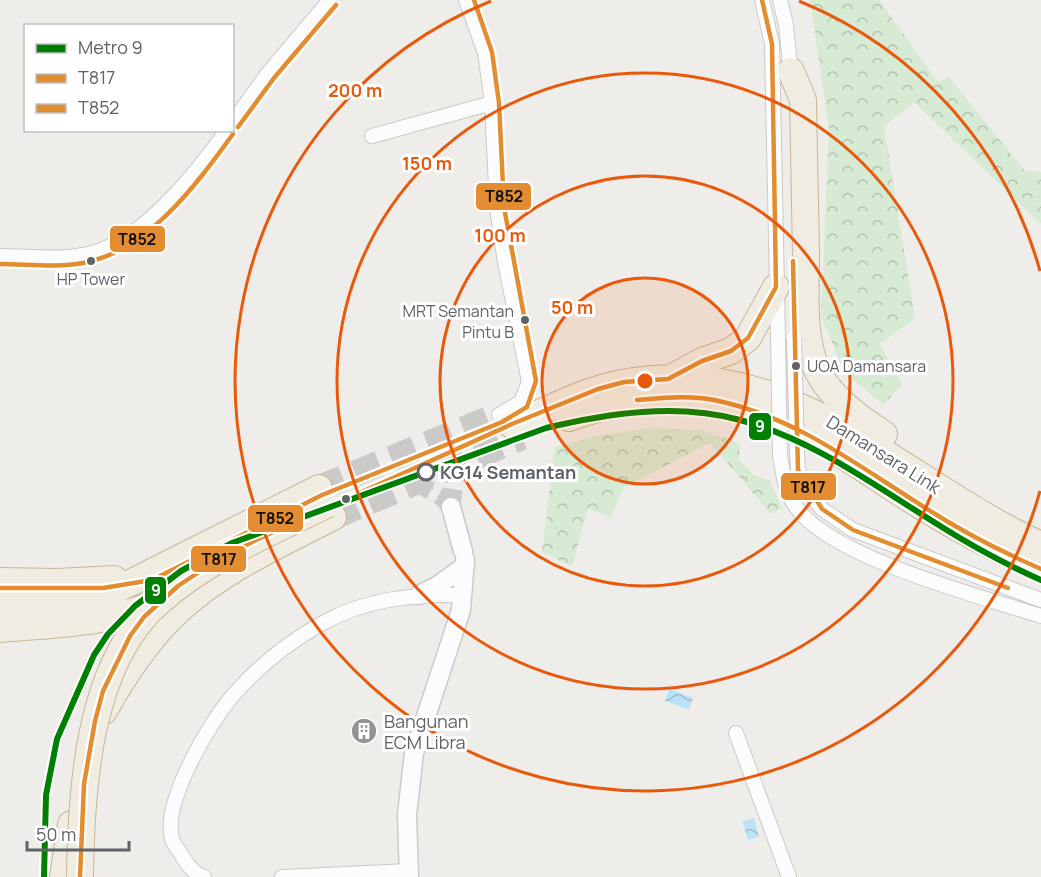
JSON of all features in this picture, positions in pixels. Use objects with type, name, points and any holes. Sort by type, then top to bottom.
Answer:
[{"type":"highway","points":[[791,71],[803,100],[807,298],[812,351],[819,373],[835,394],[861,419],[896,442],[968,507]]},
{"type":"highway","points":[[668,379],[702,361],[731,351],[748,338],[776,287]]},
{"type":"highway","name":"Damansara Link","points":[[511,426],[551,398],[582,395],[624,382],[698,379],[765,391],[827,418],[968,507],[1041,545]]},
{"type":"highway","name":"Damansara Link","points":[[511,426],[648,398],[687,397],[746,406],[819,438],[907,497],[994,549],[1041,569]]},
{"type":"highway","points":[[0,607],[84,599],[116,590],[150,573],[327,503]]},
{"type":"highway","points":[[63,877],[80,779],[98,723],[119,684],[174,615],[226,574],[327,503]]},
{"type":"highway","points":[[80,877],[81,820],[95,724],[106,686],[129,637],[158,602],[205,567],[327,503]]},
{"type":"highway","points":[[0,580],[102,580],[150,573]]},
{"type":"highway","points":[[0,629],[92,622],[131,614],[226,574]]},
{"type":"highway","points":[[69,877],[71,824]]},
{"type":"street","points":[[234,120],[268,74],[330,0]]},
{"type":"street","points":[[466,0],[485,53],[492,103],[497,208],[505,262],[529,382],[511,426]]},
{"type":"street","points":[[762,0],[772,44],[780,455],[783,476],[796,506],[828,537],[868,556],[1041,616]]},
{"type":"street","points":[[780,0],[791,71],[794,338],[797,454],[801,476],[822,509],[853,530],[1041,600]]},
{"type":"street","points":[[372,136],[492,103]]},
{"type":"street","points":[[0,256],[76,256],[105,249],[168,204],[225,132]]},
{"type":"street","points":[[282,877],[409,874],[407,815],[414,753],[461,610],[464,559],[451,507]]},
{"type":"street","points":[[419,595],[437,586],[464,559]]},
{"type":"street","points":[[204,877],[187,863],[172,839],[177,789],[222,709],[235,693],[277,652],[321,624],[372,604],[419,595],[462,596]]},
{"type":"street","points":[[736,732],[789,877]]},
{"type":"green space","points":[[810,0],[879,0],[938,82],[949,77],[1025,171],[1041,172],[1041,224],[915,103],[884,126],[915,318],[880,344],[902,385],[883,405],[844,372],[821,316],[829,129]]},
{"type":"green space","points":[[651,428],[700,430],[740,443],[739,459],[752,474],[770,481],[782,508],[771,514],[710,443],[624,487],[611,518],[588,508],[572,566],[542,552],[555,447],[601,435]]},
{"type":"water","points":[[669,689],[693,698],[689,710],[665,701]]},
{"type":"water","points":[[754,818],[759,837],[748,840],[742,821]]},
{"type":"tunnel","points":[[319,488],[499,415]]},
{"type":"tunnel","points":[[333,517],[522,437]]},
{"type":"tunnel","points":[[451,507],[458,464]]},
{"type":"tunnel","points":[[415,482],[440,496],[451,507]]},
{"type":"metro line","name":"9","points":[[44,877],[46,795],[57,739],[94,655],[108,634],[135,606],[181,571],[232,543],[546,428],[618,414],[667,411],[716,415],[767,428],[842,464],[962,539],[1041,580]]},
{"type":"transit line","name":"T852","points":[[0,588],[103,588],[152,580],[322,495],[502,422],[527,407],[536,381],[504,207],[499,103],[492,52],[474,0]]},
{"type":"transit line","name":"T817","points":[[80,877],[84,784],[95,721],[103,691],[130,636],[144,617],[178,586],[217,560],[258,539],[512,424],[598,389],[624,382],[668,379],[702,361],[731,351],[748,338],[776,287],[772,44],[762,0]]},
{"type":"transit line","name":"T852","points":[[238,127],[274,78],[336,5]]},
{"type":"transit line","name":"T852","points":[[0,264],[52,266],[83,263],[107,256],[129,245],[149,230],[186,194],[233,134]]},
{"type":"transit line","name":"T817","points":[[793,261],[798,470],[822,509],[853,530],[1008,588]]},
{"type":"transit line","name":"T817","points":[[637,400],[676,397],[705,398],[743,407],[771,418],[824,444],[966,532],[1041,569]]},
{"type":"place","name":"HP Tower","points":[[91,261]]},
{"type":"place","name":"MRT Semantan Pintu B","points":[[525,320]]},
{"type":"place","name":"UOA Damansara","points":[[796,366]]},
{"type":"place","name":"KG14 Semantan","points":[[426,472]]},
{"type":"place","name":"Bangunan ECM Libra","points":[[364,731]]}]
